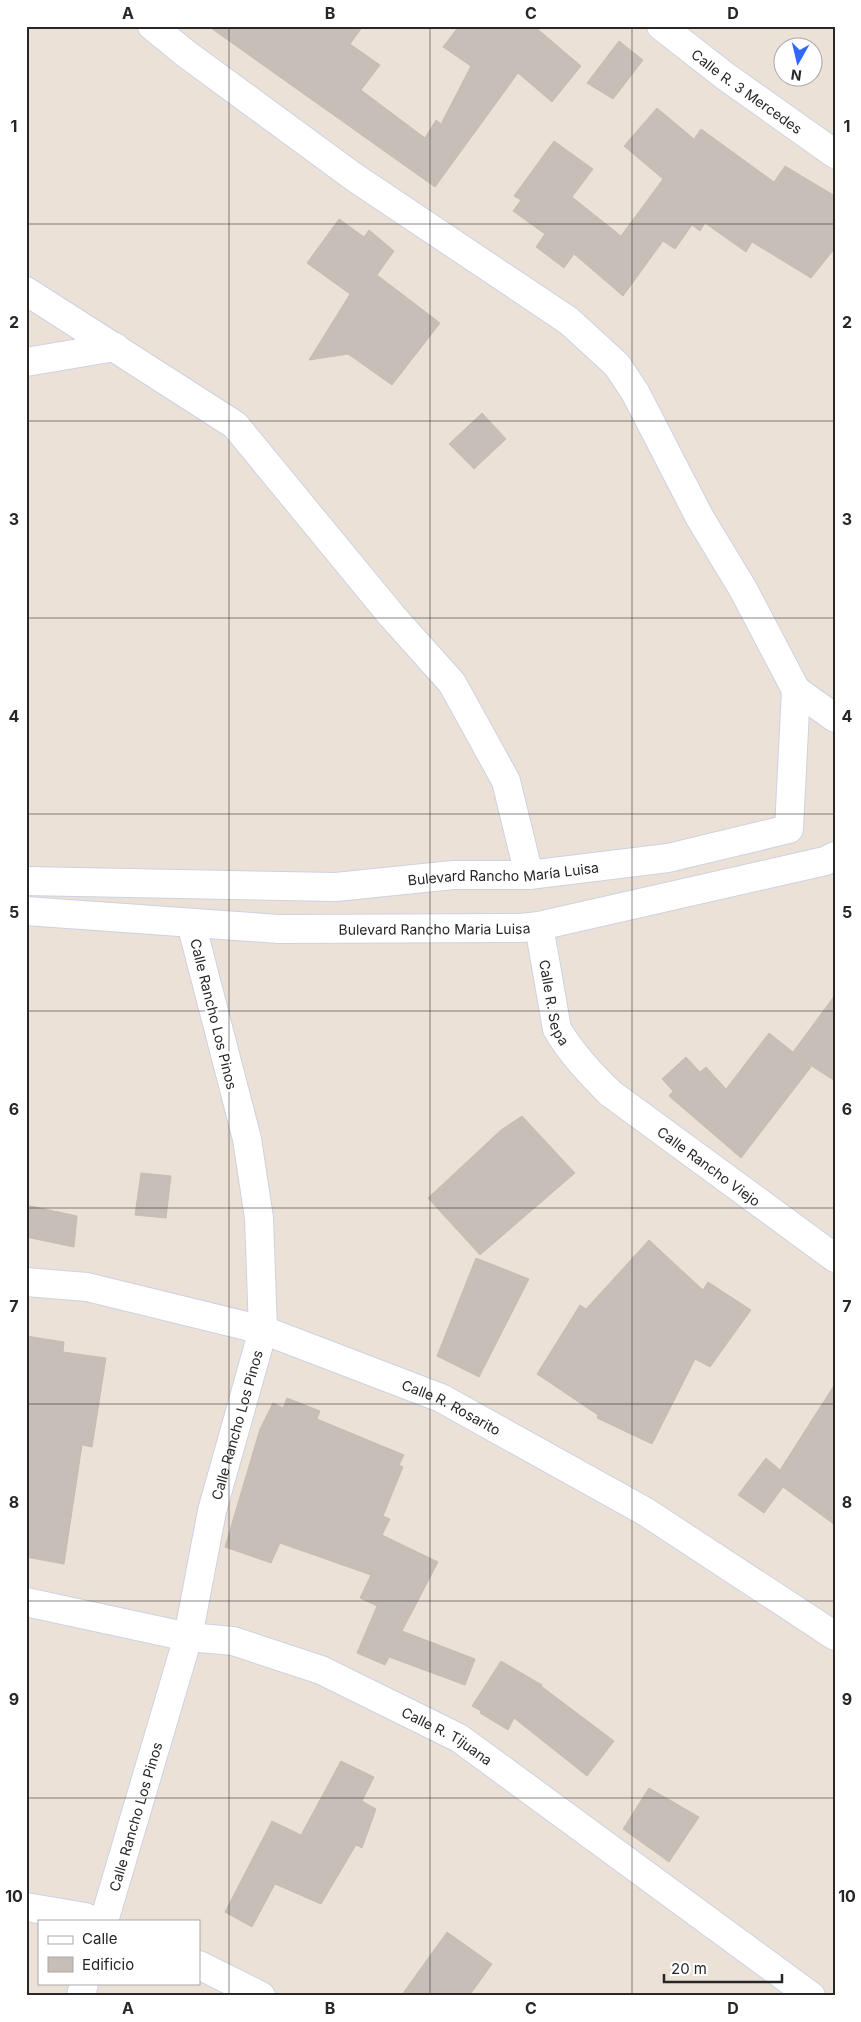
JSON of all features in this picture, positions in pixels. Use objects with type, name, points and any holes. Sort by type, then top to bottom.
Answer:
[{"type":"street","points":[[152,26],[185,53],[354,177],[569,321],[617,365],[635,392],[700,518],[743,589],[796,690],[835,718]]},
{"type":"street","name":"Calle R. 3 Mercedes","points":[[661,26],[725,76],[835,154]]},
{"type":"street","points":[[26,291],[235,425],[392,616],[452,683],[506,781],[529,876]]},
{"type":"street","points":[[26,362],[115,347]]},
{"type":"street","name":"Bulevard Rancho María Luisa","points":[[26,881],[336,887],[453,875],[529,876],[668,858],[789,829],[796,690]]},
{"type":"street","name":"Bulevard Rancho Maria Luisa","points":[[26,911],[279,928],[521,928],[539,926],[832,864]]},
{"type":"street","name":"Calle Rancho Los Pinos","points":[[104,1920],[188,1637],[212,1511],[263,1330],[259,1218],[247,1139],[191,923]]},
{"type":"street","name":"Calle R. Sepa","points":[[539,926],[557,1029],[565,1043],[588,1070]]},
{"type":"street","name":"Calle Rancho Viejo","points":[[588,1070],[610,1093],[835,1258]]},
{"type":"street","name":"Calle R. Rosarito","points":[[26,1282],[87,1287],[263,1330],[441,1398],[646,1512],[835,1636]]},
{"type":"street","name":"Calle R. Tijuana","points":[[26,1602],[188,1637],[233,1641],[321,1670],[459,1738],[811,1996]]},
{"type":"street","points":[[26,1907],[85,1917],[92,1920]]},
{"type":"street","points":[[200,1966],[261,1996]]},
{"type":"building","points":[[208,26],[363,26],[350,44],[380,65],[361,90],[425,138],[436,120],[441,124],[471,66],[443,47],[459,26],[534,26],[581,66],[552,102],[518,73],[435,187]]},
{"type":"building","points":[[619,41],[643,60],[613,99],[587,83]]},
{"type":"building","points":[[657,108],[694,139],[701,129],[774,182],[785,166],[835,196],[835,248],[811,278],[752,242],[746,252],[705,223],[700,231],[692,225],[675,249],[663,241],[623,296],[574,254],[564,268],[536,247],[545,234],[513,211],[521,200],[514,196],[554,141],[593,169],[572,197],[621,236],[663,179],[624,146]]},
{"type":"building","points":[[339,219],[364,237],[369,230],[394,251],[377,275],[440,323],[392,385],[348,354],[309,360],[350,294],[307,263]]},
{"type":"building","points":[[482,413],[506,439],[474,469],[449,444]]},
{"type":"building","points":[[835,995],[835,1081],[796,1056],[811,1067],[741,1158],[669,1096],[673,1091],[662,1079],[686,1057],[700,1072],[706,1067],[726,1089],[769,1033],[793,1052]]},
{"type":"building","points":[[522,1116],[575,1173],[480,1255],[428,1198],[501,1130]]},
{"type":"building","points":[[141,1173],[171,1176],[166,1218],[135,1215]]},
{"type":"building","points":[[26,1205],[77,1216],[74,1247],[26,1237]]},
{"type":"building","points":[[649,1240],[703,1290],[708,1282],[751,1310],[710,1367],[695,1359],[652,1444],[597,1418],[598,1415],[537,1374],[580,1305],[586,1309]]},
{"type":"building","points":[[476,1258],[529,1279],[479,1377],[437,1356]]},
{"type":"building","points":[[26,1336],[64,1342],[63,1352],[106,1358],[92,1447],[82,1445],[64,1564],[26,1557]]},
{"type":"building","points":[[835,1384],[835,1525],[783,1487],[764,1513],[738,1495],[766,1458],[780,1470]]},
{"type":"building","points":[[287,1398],[320,1411],[317,1419],[404,1455],[399,1465],[403,1467],[383,1516],[390,1519],[382,1535],[438,1562],[402,1631],[475,1659],[465,1685],[389,1657],[385,1665],[357,1653],[377,1606],[360,1598],[371,1575],[280,1543],[271,1563],[225,1547],[260,1429],[273,1403],[283,1408]]},
{"type":"building","points":[[501,1661],[542,1685],[614,1741],[587,1776],[514,1718],[508,1730],[472,1706]]},
{"type":"building","points":[[341,1761],[374,1777],[362,1801],[376,1809],[362,1848],[356,1845],[321,1904],[275,1884],[252,1927],[225,1912],[272,1821],[301,1835]]},
{"type":"building","points":[[649,1788],[699,1817],[669,1862],[623,1829]]},
{"type":"building","points":[[447,1932],[492,1964],[469,1996],[401,1996]]}]
